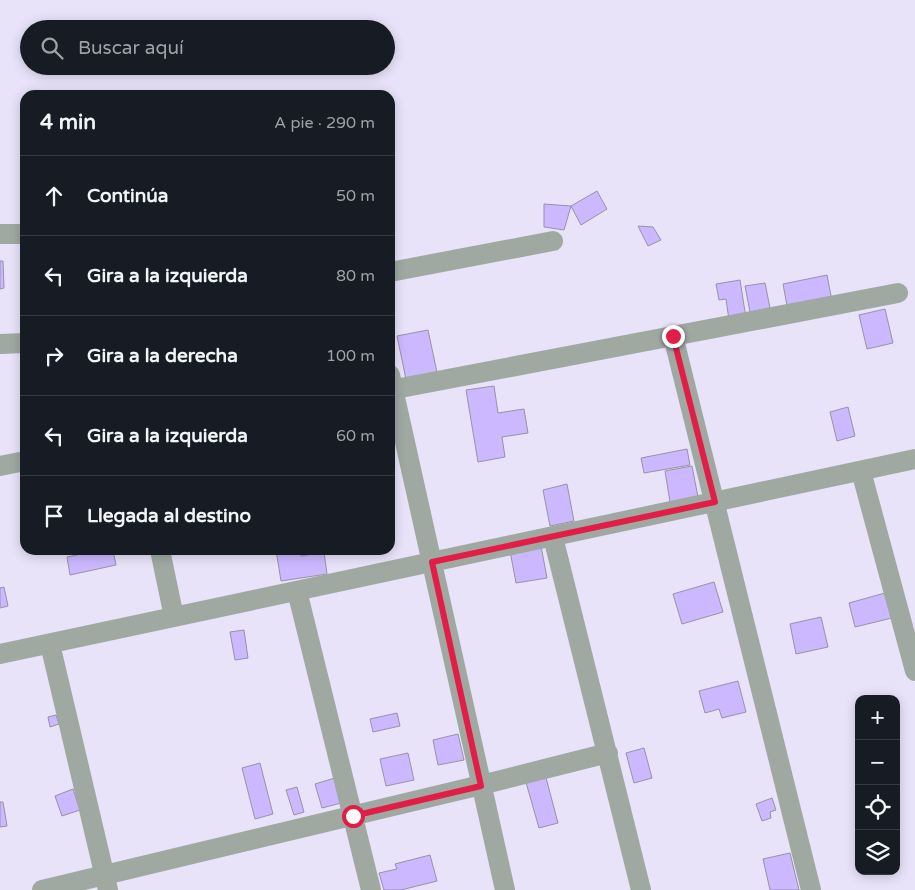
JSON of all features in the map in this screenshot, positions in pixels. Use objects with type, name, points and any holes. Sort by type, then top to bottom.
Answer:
[{"type":"street","points":[[0,234],[20,234]]},
{"type":"street","points":[[395,271],[552,241]]},
{"type":"street","points":[[395,384],[673,336],[898,293]]},
{"type":"street","points":[[673,336],[810,890]]},
{"type":"street","points":[[0,344],[20,343]]},
{"type":"street","points":[[395,402],[505,890]]},
{"type":"street","points":[[0,654],[915,459]]},
{"type":"street","points":[[0,466],[20,462]]},
{"type":"street","points":[[861,471],[915,671]]},
{"type":"street","points":[[553,536],[641,890]]},
{"type":"street","points":[[161,555],[174,617]]},
{"type":"street","points":[[297,591],[371,890]]},
{"type":"street","points":[[50,644],[107,882]]},
{"type":"street","points":[[42,890],[107,882],[353,816],[481,786],[608,753]]},
{"type":"building","points":[[597,191],[607,209],[581,225],[571,206]]},
{"type":"building","points":[[544,204],[571,206],[564,230],[544,227]]},
{"type":"building","points":[[638,226],[653,227],[661,240],[648,246]]},
{"type":"building","points":[[0,261],[3,261],[4,288],[0,289]]},
{"type":"building","points":[[827,275],[832,301],[788,311],[783,284]]},
{"type":"building","points":[[740,280],[746,318],[729,320],[726,299],[719,300],[716,284]]},
{"type":"building","points":[[765,283],[770,308],[750,312],[745,286]]},
{"type":"building","points":[[885,309],[893,343],[867,349],[859,315]]},
{"type":"building","points":[[428,330],[438,377],[407,384],[397,336]]},
{"type":"building","points":[[494,386],[498,413],[524,409],[528,433],[502,437],[505,457],[478,462],[466,390]]},
{"type":"building","points":[[848,407],[855,436],[837,441],[830,412]]},
{"type":"building","points":[[687,449],[690,465],[644,473],[641,458]]},
{"type":"building","points":[[692,466],[698,497],[670,502],[665,471]]},
{"type":"building","points":[[567,484],[574,521],[550,526],[543,490]]},
{"type":"building","points":[[541,546],[547,578],[516,583],[510,551]]},
{"type":"building","points":[[77,555],[114,555],[116,565],[70,575],[67,557]]},
{"type":"building","points":[[277,555],[324,555],[327,574],[281,581]]},
{"type":"building","points":[[714,582],[723,612],[682,624],[673,594]]},
{"type":"building","points":[[4,587],[8,606],[0,608],[0,588]]},
{"type":"building","points":[[885,593],[892,618],[855,627],[849,603]]},
{"type":"building","points":[[821,617],[828,647],[796,654],[790,624]]},
{"type":"building","points":[[244,630],[248,658],[235,660],[230,632]]},
{"type":"building","points":[[738,681],[746,712],[722,718],[719,709],[705,713],[699,691]]},
{"type":"building","points":[[397,713],[400,726],[373,732],[370,719]]},
{"type":"building","points":[[56,715],[59,724],[50,727],[48,717]]},
{"type":"building","points":[[458,734],[464,760],[438,765],[433,740]]},
{"type":"building","points":[[644,748],[652,778],[634,783],[626,753]]},
{"type":"building","points":[[408,753],[414,780],[386,786],[380,759]]},
{"type":"building","points":[[260,763],[273,814],[255,819],[242,768]]},
{"type":"building","points":[[545,774],[558,823],[539,828],[525,779]]},
{"type":"building","points":[[338,777],[345,802],[322,808],[315,784]]},
{"type":"building","points":[[297,787],[304,812],[294,815],[286,790]]},
{"type":"building","points":[[73,789],[80,810],[62,816],[55,796]]},
{"type":"building","points":[[772,798],[776,810],[770,812],[771,818],[762,821],[756,804]]},
{"type":"building","points":[[0,802],[3,802],[7,826],[0,827]]},
{"type":"building","points":[[790,853],[799,890],[770,890],[763,859]]},
{"type":"building","points":[[430,855],[437,881],[401,890],[384,890],[379,873],[397,869],[395,864]]},
{"type":"route","points":[[353,816],[481,786],[432,562],[715,502],[673,336]]}]
